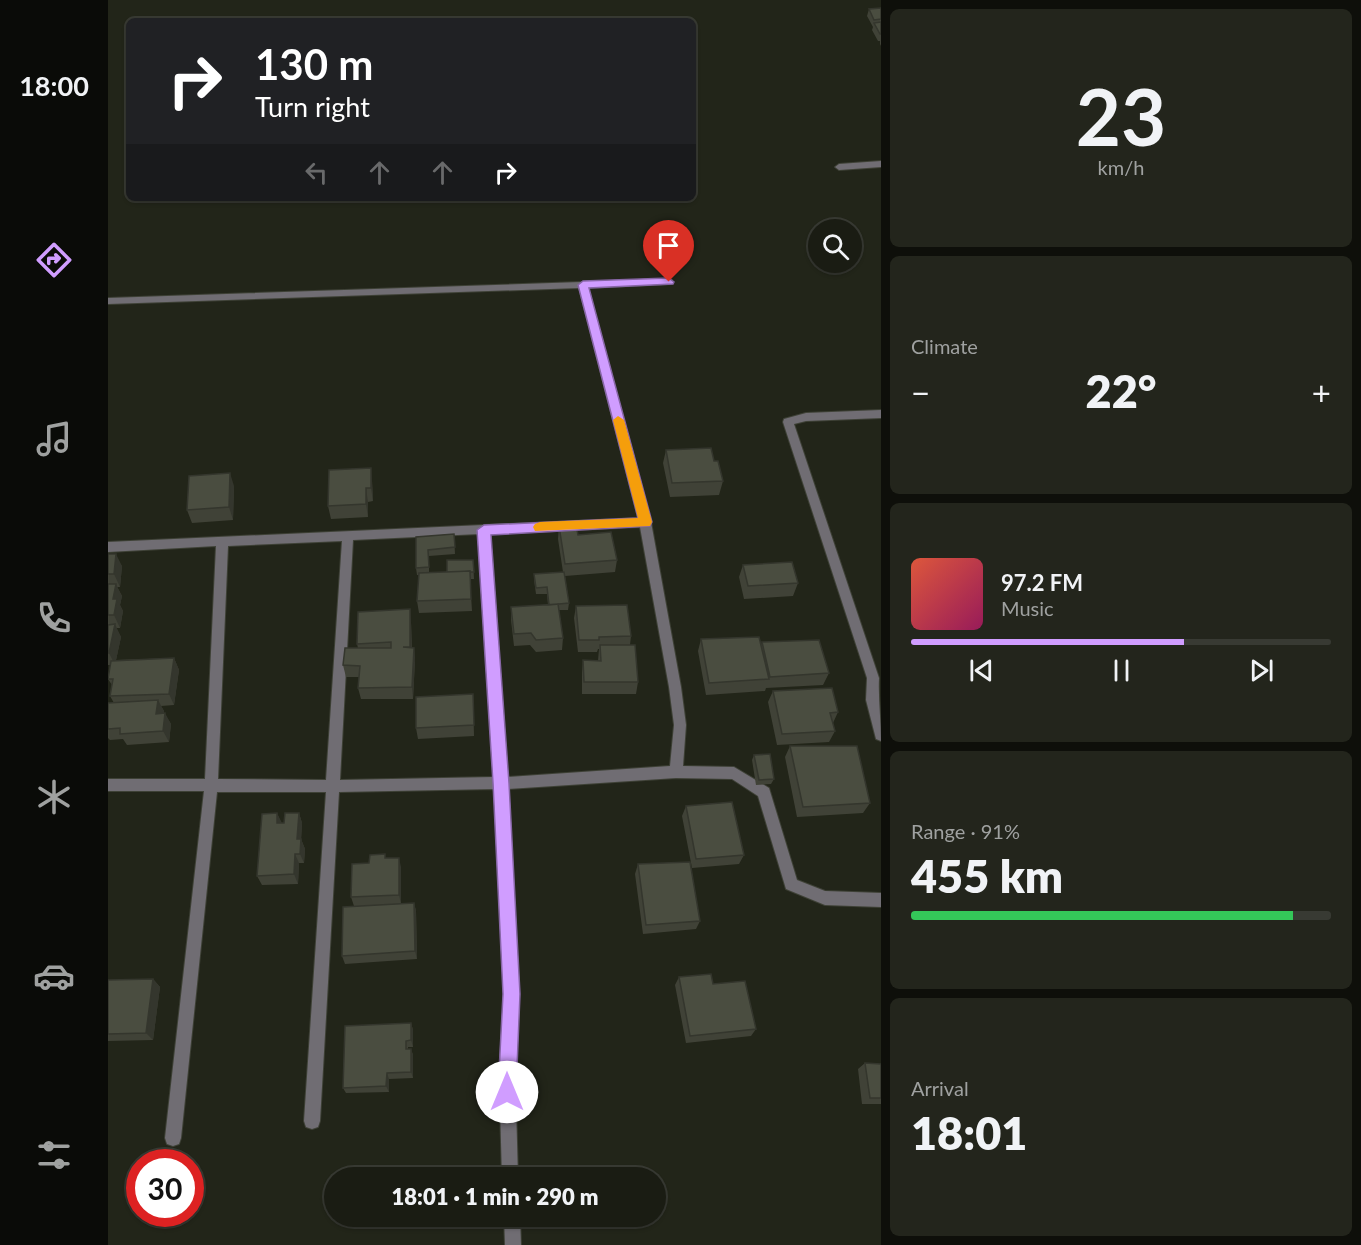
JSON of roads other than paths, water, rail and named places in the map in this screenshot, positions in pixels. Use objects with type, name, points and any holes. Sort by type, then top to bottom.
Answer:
[{"type":"street","points":[[839,167],[881,164]]},
{"type":"street","points":[[108,301],[669,282]]},
{"type":"street","points":[[583,285],[645,522],[680,725],[676,772]]},
{"type":"street","points":[[881,414],[806,417],[788,422],[877,678],[872,700],[881,735]]},
{"type":"street","points":[[108,547],[645,522]]},
{"type":"street","points":[[484,530],[512,994],[507,1070],[510,1167]]},
{"type":"street","points":[[312,1121],[348,536]]},
{"type":"street","points":[[173,1138],[211,785],[222,542]]},
{"type":"street","points":[[108,785],[332,786],[501,783],[676,772],[734,773],[764,792],[791,884],[825,898],[881,900]]},
{"type":"street","points":[[512,1227],[513,1245]]}]
